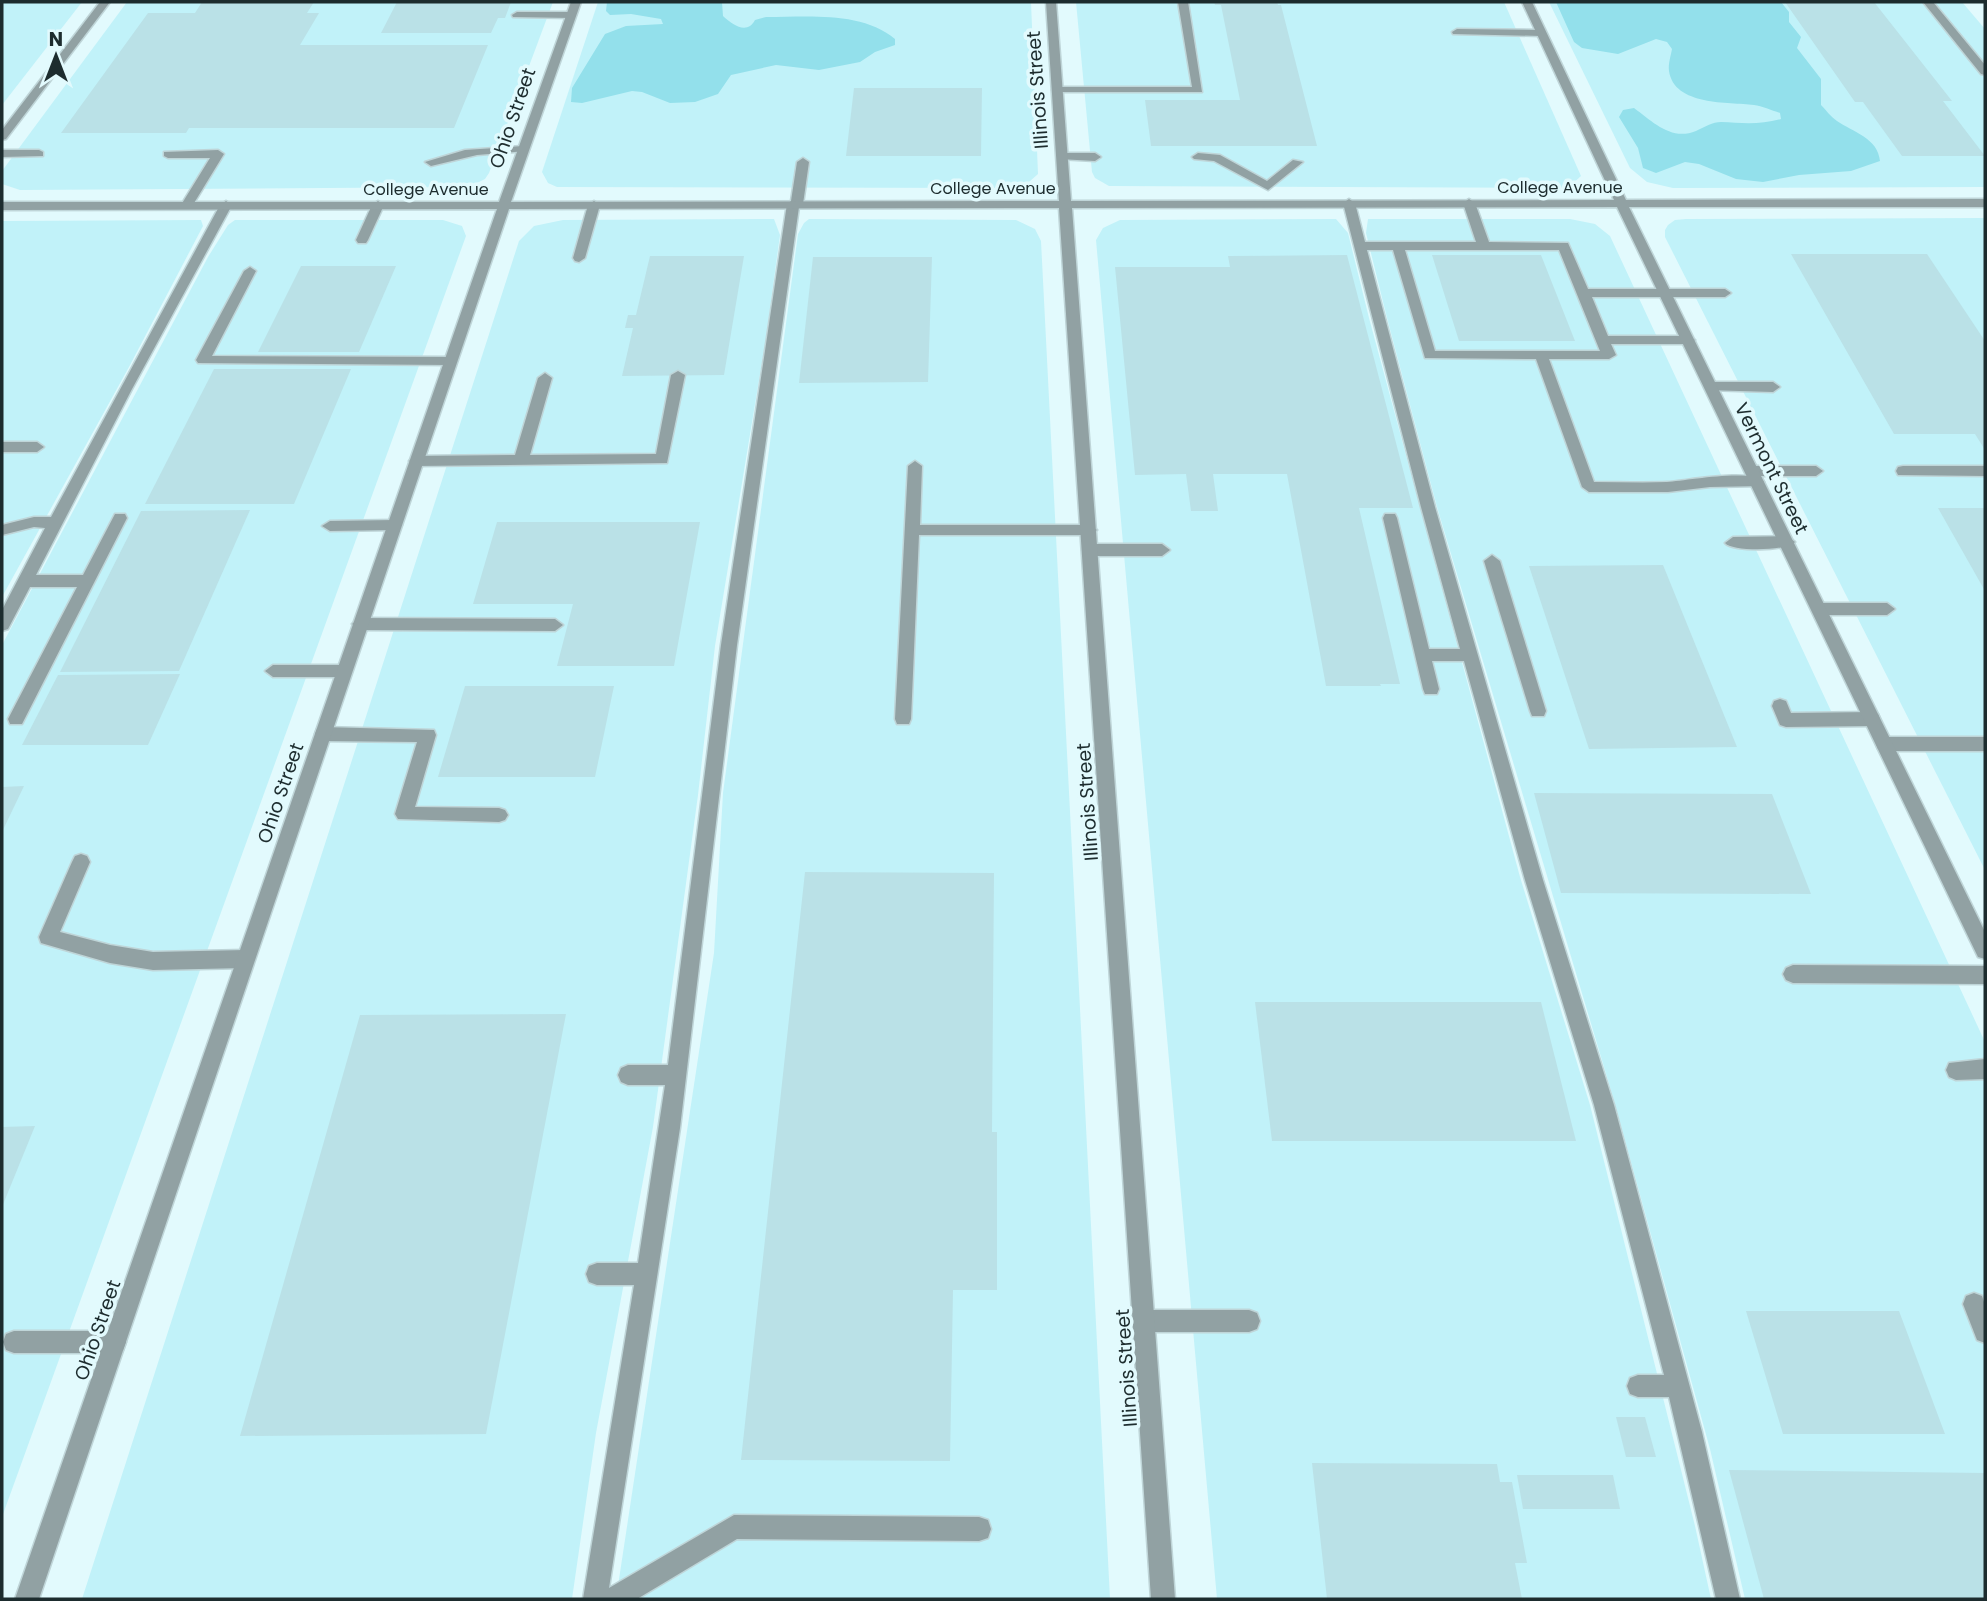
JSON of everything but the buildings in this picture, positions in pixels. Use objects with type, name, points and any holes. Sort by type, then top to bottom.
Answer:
[{"type":"street","points":[[2,137],[105,2]]},
{"type":"street","points":[[523,2],[515,20],[573,9]]},
{"type":"street","name":"Illinois Street","points":[[1051,2],[1163,1599]]},
{"type":"street","points":[[1058,90],[1198,90],[1183,2]]},
{"type":"street","name":"Vermont Street","points":[[1527,2],[1621,203],[1985,951]]},
{"type":"street","points":[[1928,2],[1985,72]]},
{"type":"street","name":"Ohio Street","points":[[27,1599],[573,9]]},
{"type":"street","points":[[1457,33],[1541,33]]},
{"type":"street","points":[[432,162],[456,154],[488,149],[523,149]]},
{"type":"street","points":[[2,154],[39,154]]},
{"type":"street","points":[[168,154],[218,154],[187,205]]},
{"type":"street","points":[[1063,157],[1095,157]]},
{"type":"street","points":[[1198,157],[1216,157],[1268,186],[1272,204]]},
{"type":"street","points":[[213,162],[233,162]]},
{"type":"street","points":[[596,1599],[677,1075],[729,645],[803,162]]},
{"type":"street","points":[[1268,186],[1297,162]]},
{"type":"street","points":[[1349,203],[1424,494],[1534,880],[1604,1105],[1677,1386],[1728,1599]]},
{"type":"street","points":[[1469,203],[1483,246]]},
{"type":"street","name":"College Avenue","points":[[2,205],[1985,203]]},
{"type":"street","points":[[2,625],[125,389],[226,205]]},
{"type":"street","points":[[362,240],[378,205]]},
{"type":"street","points":[[579,258],[594,205]]},
{"type":"street","points":[[1361,246],[1398,246],[1564,246],[1609,355],[1430,355],[1398,246]]},
{"type":"street","points":[[250,271],[203,360],[450,361]]},
{"type":"street","points":[[1584,293],[1726,293]]},
{"type":"street","points":[[1603,340],[1688,340]]},
{"type":"street","points":[[1541,355],[1589,487],[1668,487],[1816,471]]},
{"type":"street","points":[[416,461],[662,459],[678,375]]},
{"type":"street","points":[[521,460],[545,377]]},
{"type":"street","points":[[1711,387],[1773,387]]},
{"type":"street","points":[[2,447],[37,447]]},
{"type":"street","points":[[903,719],[915,466]]},
{"type":"street","points":[[1903,471],[1985,471]]},
{"type":"street","points":[[16,719],[120,518]]},
{"type":"street","points":[[1390,518],[1432,689]]},
{"type":"street","points":[[2,530],[34,522],[57,523]]},
{"type":"street","points":[[330,526],[394,525]]},
{"type":"street","points":[[912,530],[1089,530]]},
{"type":"street","points":[[1732,543],[1787,542]]},
{"type":"street","points":[[1090,550],[1162,550]]},
{"type":"street","points":[[1492,561],[1538,712]]},
{"type":"street","points":[[25,581],[88,581]]},
{"type":"street","points":[[1819,609],[1887,609]]},
{"type":"street","points":[[360,624],[555,625]]},
{"type":"street","points":[[1423,655],[1470,655]]},
{"type":"street","points":[[273,671],[344,671]]},
{"type":"street","points":[[1780,706],[1786,720],[1872,719]]},
{"type":"street","points":[[323,734],[428,735],[404,814],[499,815]]},
{"type":"street","points":[[1884,744],[1985,744]]},
{"type":"street","points":[[81,862],[48,937],[110,954],[153,961],[245,959]]},
{"type":"street","points":[[1793,974],[1985,975]]},
{"type":"street","points":[[1956,1070],[1985,1069]]},
{"type":"street","points":[[628,1075],[677,1075]]},
{"type":"street","points":[[597,1274],[646,1274]]},
{"type":"street","points":[[1974,1304],[1985,1332]]},
{"type":"street","points":[[1143,1321],[1249,1321]]},
{"type":"street","points":[[14,1342],[115,1342]]},
{"type":"street","points":[[1637,1386],[1677,1386]]},
{"type":"street","points":[[614,1599],[734,1527],[979,1529]]},
{"type":"shaded area","points":[[2,2],[82,2],[2,105]]},
{"type":"shaded area","points":[[127,2],[553,2],[489,173],[485,179],[469,187],[20,190],[2,184],[2,171]]},
{"type":"shaded area","points":[[598,2],[1031,2],[1038,174],[1029,182],[1008,188],[557,187],[548,183],[542,172]]},
{"type":"shaded area","points":[[607,2],[722,2],[723,16],[744,28],[752,25],[755,20],[766,17],[851,20],[882,30],[895,39],[895,45],[875,52],[860,62],[819,70],[776,65],[731,75],[718,94],[695,102],[670,103],[632,91],[582,103],[571,102],[572,88],[605,34],[626,26],[663,24],[661,19],[631,14],[610,15],[606,11]]},
{"type":"shaded area","points":[[1076,2],[1504,2],[1581,176],[1570,186],[1560,188],[1109,186],[1095,178],[1092,172]]},
{"type":"shaded area","points":[[1549,2],[1962,2],[1985,29],[1985,187],[1673,188],[1647,182],[1630,168]]},
{"type":"shaded area","points":[[1556,2],[1781,2],[1789,12],[1789,22],[1801,37],[1797,48],[1821,79],[1821,105],[1835,119],[1870,141],[1880,161],[1851,171],[1799,175],[1763,182],[1736,179],[1699,164],[1685,162],[1656,173],[1643,168],[1638,148],[1619,117],[1623,110],[1634,108],[1655,124],[1678,134],[1696,131],[1718,122],[1773,121],[1781,119],[1780,113],[1757,106],[1704,100],[1681,91],[1673,82],[1669,71],[1672,49],[1667,42],[1656,39],[1618,54],[1582,48],[1574,42]]},
{"type":"shaded area","points":[[1985,218],[1985,870],[1665,237],[1665,230],[1675,220],[1686,219]]},
{"type":"shaded area","points":[[774,219],[780,235],[766,338],[715,646],[698,795],[653,1127],[596,1433],[572,1599],[82,1599],[519,241],[534,226],[563,220]]},
{"type":"shaded area","points":[[809,219],[1016,220],[1035,229],[1041,241],[1110,1599],[616,1599],[714,953],[723,793],[798,234]]},
{"type":"shaded area","points":[[1336,219],[1348,233],[1520,877],[1590,1105],[1711,1599],[1217,1599],[1096,240],[1103,228],[1120,220]]},
{"type":"shaded area","points":[[1368,219],[1570,219],[1595,224],[1610,236],[1985,1042],[1985,1599],[1745,1599],[1710,1449],[1615,1104],[1437,507],[1366,233]]},
{"type":"shaded area","points":[[201,220],[203,226],[129,367],[2,597],[2,221]]},
{"type":"shaded area","points":[[235,220],[443,220],[462,226],[466,236],[2,1517],[2,645],[208,257],[228,225]]}]
